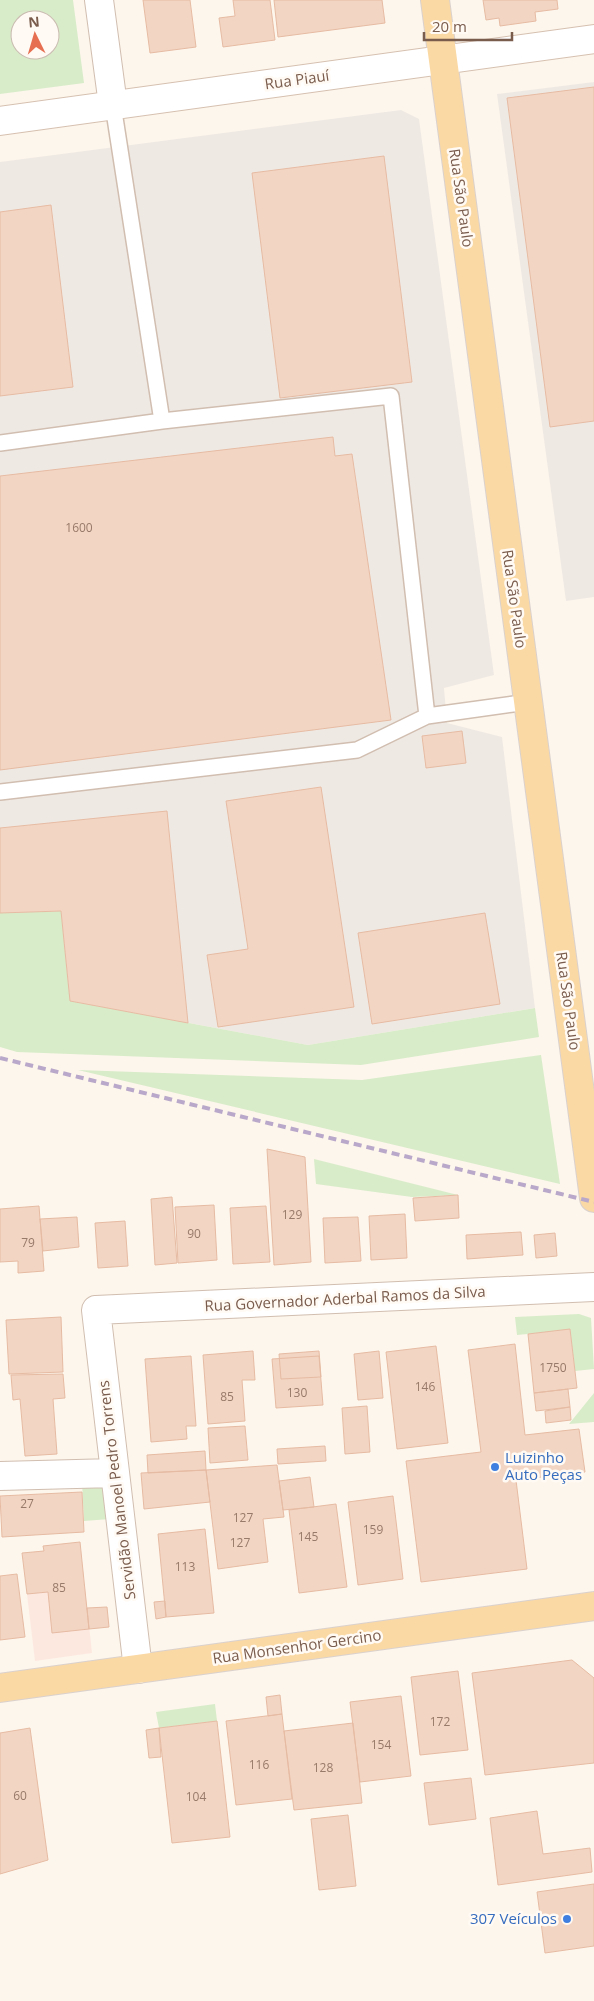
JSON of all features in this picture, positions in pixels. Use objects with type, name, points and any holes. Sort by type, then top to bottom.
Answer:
[{"type":"main road","name":"Rua São Paulo","points":[[435,0],[528,702],[585,1072],[594,1198]]},
{"type":"main road","name":"Rua Monsenhor Gercino","points":[[0,1688],[594,1606]]},
{"type":"street","points":[[99,0],[113,105]]},
{"type":"street","name":"Rua Piauí","points":[[0,121],[594,39]]},
{"type":"street","name":"Rua Governador Aderbal Ramos da Silva","points":[[96,1310],[594,1287]]},
{"type":"street","name":"Servidão Manoel Pedro Torrens","points":[[96,1310],[138,1669]]},
{"type":"street","points":[[0,1476],[114,1473]]},
{"type":"lane","points":[[113,105],[162,421]]},
{"type":"lane","points":[[0,443],[162,421],[391,396],[427,716]]},
{"type":"lane","points":[[0,792],[356,750],[427,716],[528,702]]},
{"type":"shaded area","points":[[594,82],[594,597],[566,601],[497,94]]},
{"type":"shaded area","points":[[401,110],[419,119],[494,675],[444,688],[447,723],[502,737],[535,1008],[308,1045],[70,1001],[61,911],[0,913],[0,162]]},
{"type":"shaded area","points":[[85,1587],[92,1653],[35,1661],[27,1594]]},
{"type":"green space","points":[[0,0],[73,0],[84,83],[0,94]]},
{"type":"green space","points":[[61,911],[70,1001],[308,1045],[535,1008],[539,1037],[361,1065],[17,1052],[0,1047],[0,913]]},
{"type":"green space","points":[[541,1055],[560,1184],[78,1070],[362,1080]]},
{"type":"green space","points":[[314,1159],[458,1195],[412,1197],[316,1184]]},
{"type":"green space","points":[[579,1314],[591,1318],[594,1369],[575,1371],[570,1330],[517,1335],[515,1317]]},
{"type":"green space","points":[[594,1393],[594,1422],[569,1424]]},
{"type":"green space","points":[[106,1481],[110,1519],[84,1521],[82,1482]]},
{"type":"green space","points":[[215,1704],[217,1721],[159,1728],[156,1712]]},
{"type":"building","points":[[143,0],[190,0],[196,47],[150,53]]},
{"type":"building","points":[[233,0],[270,0],[275,40],[223,47],[219,18],[235,16]]},
{"type":"building","points":[[274,0],[382,0],[385,23],[278,37]]},
{"type":"building","points":[[483,0],[557,0],[558,9],[535,12],[536,21],[500,26],[499,18],[486,20]]},
{"type":"building","points":[[594,87],[594,421],[550,427],[507,98]]},
{"type":"building","points":[[384,156],[412,382],[280,398],[252,173]]},
{"type":"building","points":[[51,205],[73,387],[0,396],[0,212]]},
{"type":"building","points":[[333,437],[335,456],[352,454],[391,720],[0,770],[0,476]]},
{"type":"building","points":[[462,731],[466,763],[426,768],[422,736]]},
{"type":"building","points":[[321,787],[354,1007],[218,1027],[207,955],[248,949],[226,801]]},
{"type":"building","points":[[167,811],[188,1023],[70,1001],[61,911],[0,913],[0,828]]},
{"type":"building","points":[[485,913],[500,1004],[372,1024],[358,933]]},
{"type":"building","points":[[267,1149],[305,1157],[311,1262],[274,1265]]},
{"type":"building","points":[[458,1195],[459,1218],[415,1221],[413,1198]]},
{"type":"building","points":[[172,1197],[177,1263],[155,1265],[151,1199]]},
{"type":"building","points":[[214,1205],[217,1260],[178,1263],[175,1207]]},
{"type":"building","points":[[39,1206],[44,1271],[18,1273],[18,1261],[0,1262],[0,1209]]},
{"type":"building","points":[[266,1206],[270,1262],[233,1264],[230,1208]]},
{"type":"building","points":[[405,1214],[407,1258],[371,1260],[369,1216]]},
{"type":"building","points":[[77,1217],[79,1247],[43,1251],[40,1219]]},
{"type":"building","points":[[358,1217],[361,1261],[325,1263],[323,1218]]},
{"type":"building","points":[[125,1221],[128,1266],[98,1268],[95,1223]]},
{"type":"building","points":[[521,1232],[523,1255],[467,1259],[466,1235]]},
{"type":"building","points":[[555,1233],[557,1256],[536,1258],[534,1235]]},
{"type":"building","points":[[61,1317],[63,1372],[9,1374],[6,1320]]},
{"type":"building","points":[[570,1329],[577,1388],[534,1393],[528,1334]]},
{"type":"building","name":"Luizinho Auto Peças","points":[[515,1344],[525,1435],[579,1429],[585,1472],[516,1480],[527,1569],[421,1582],[406,1461],[481,1452],[468,1350]]},
{"type":"building","points":[[436,1346],[448,1443],[397,1449],[386,1352]]},
{"type":"building","points":[[253,1351],[255,1380],[242,1380],[245,1421],[208,1424],[203,1355]]},
{"type":"building","points":[[319,1351],[321,1377],[281,1379],[279,1354]]},
{"type":"building","points":[[379,1351],[383,1398],[358,1400],[354,1354]]},
{"type":"building","points":[[191,1356],[196,1426],[186,1426],[187,1439],[151,1442],[145,1359]]},
{"type":"building","points":[[319,1356],[323,1405],[276,1408],[272,1359]]},
{"type":"building","points":[[63,1374],[65,1398],[53,1399],[57,1454],[25,1456],[20,1399],[13,1400],[11,1375]]},
{"type":"building","points":[[568,1389],[570,1407],[536,1411],[534,1393]]},
{"type":"building","points":[[367,1406],[370,1452],[345,1454],[342,1408]]},
{"type":"building","points":[[570,1407],[571,1420],[546,1423],[545,1411]]},
{"type":"building","points":[[245,1426],[248,1460],[210,1463],[208,1428]]},
{"type":"building","points":[[325,1446],[326,1461],[278,1464],[277,1449]]},
{"type":"building","points":[[205,1451],[206,1470],[148,1473],[147,1455]]},
{"type":"building","points":[[277,1465],[284,1517],[263,1519],[268,1562],[218,1569],[206,1470]]},
{"type":"building","points":[[206,1470],[210,1502],[144,1509],[141,1473]]},
{"type":"building","points":[[310,1477],[314,1507],[283,1510],[279,1481]]},
{"type":"building","points":[[82,1492],[84,1532],[2,1537],[0,1496]]},
{"type":"building","points":[[393,1496],[403,1579],[358,1585],[348,1502]]},
{"type":"building","points":[[336,1504],[347,1587],[299,1593],[289,1510]]},
{"type":"building","points":[[205,1529],[214,1613],[166,1617],[158,1534]]},
{"type":"building","points":[[80,1542],[89,1629],[52,1633],[48,1592],[27,1594],[22,1553],[44,1551],[43,1546]]},
{"type":"building","points":[[17,1574],[25,1637],[0,1640],[0,1576]]},
{"type":"building","points":[[165,1601],[166,1617],[156,1619],[154,1602]]},
{"type":"building","points":[[107,1607],[109,1627],[89,1629],[87,1608]]},
{"type":"building","points":[[572,1660],[594,1678],[594,1763],[485,1775],[472,1673]]},
{"type":"building","points":[[458,1671],[468,1750],[420,1755],[411,1677]]},
{"type":"building","points":[[280,1695],[282,1714],[268,1716],[266,1697]]},
{"type":"building","points":[[401,1696],[411,1776],[360,1782],[350,1702]]},
{"type":"building","points":[[282,1714],[292,1799],[236,1805],[226,1721]]},
{"type":"building","points":[[217,1721],[230,1837],[172,1843],[159,1728]]},
{"type":"building","points":[[353,1723],[362,1803],[294,1810],[284,1731]]},
{"type":"building","points":[[30,1728],[48,1860],[0,1874],[0,1733]]},
{"type":"building","points":[[159,1728],[161,1757],[149,1758],[146,1730]]},
{"type":"building","points":[[471,1778],[476,1819],[429,1825],[424,1783]]},
{"type":"building","points":[[537,1811],[543,1854],[590,1848],[592,1872],[498,1885],[490,1818]]},
{"type":"building","points":[[348,1815],[356,1886],[319,1890],[311,1819]]},
{"type":"building","name":"307 Veículos","points":[[594,1884],[594,1946],[545,1953],[537,1892]]},
{"type":"railway","points":[[0,1058],[594,1202]]},
{"type":"place","name":"Luizinho Auto Peças","points":[[495,1467]]},
{"type":"place","name":"307 Veículos","points":[[567,1919]]}]
